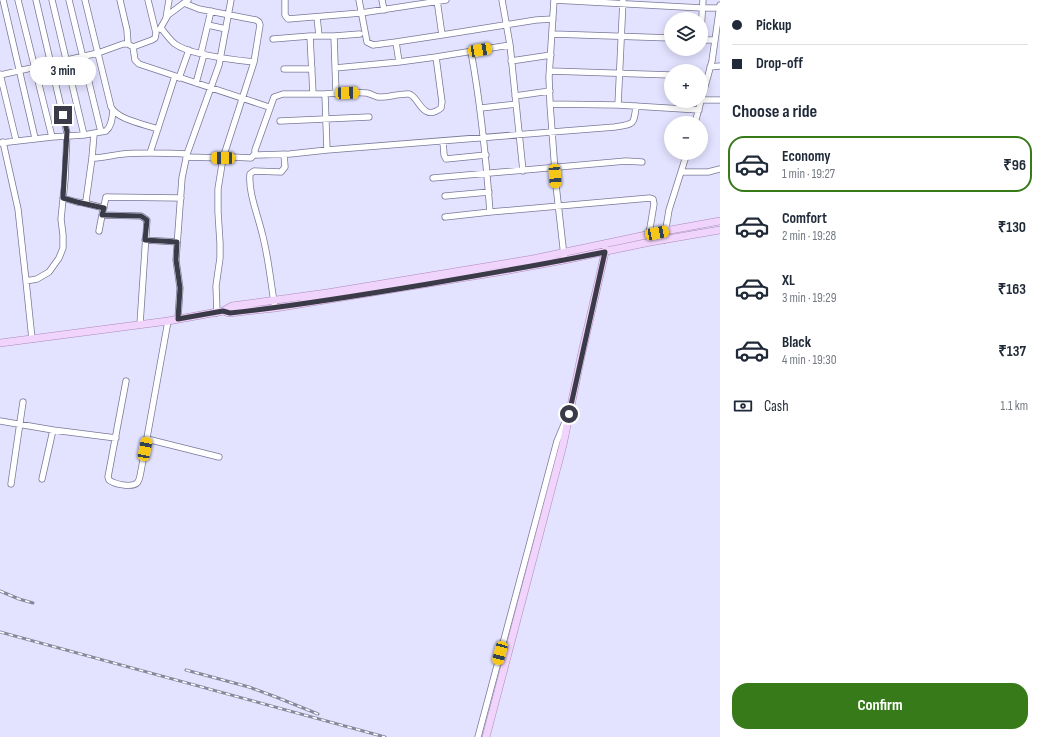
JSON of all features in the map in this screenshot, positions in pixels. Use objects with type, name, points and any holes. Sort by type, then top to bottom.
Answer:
[{"type":"main road","points":[[564,257],[607,244],[649,234],[720,221]]},
{"type":"main road","points":[[0,343],[168,321],[220,312],[232,306],[274,305],[564,257],[605,252],[720,230]]},
{"type":"main road","points":[[486,737],[563,445],[607,244]]},
{"type":"street","points":[[3,0],[18,70],[35,138]]},
{"type":"street","points":[[18,0],[52,137]]},
{"type":"street","points":[[26,281],[43,276],[54,266],[63,248],[61,219],[66,128],[36,0]]},
{"type":"street","points":[[52,0],[84,135]]},
{"type":"street","points":[[69,0],[101,132]]},
{"type":"street","points":[[85,0],[113,111],[123,117],[158,129]]},
{"type":"street","points":[[120,0],[130,45],[135,60],[139,64],[269,107]]},
{"type":"street","points":[[148,0],[156,33]]},
{"type":"street","points":[[16,140],[0,74],[83,57],[123,44],[130,45],[152,40],[155,38],[156,33],[161,28],[166,18],[168,0]]},
{"type":"street","points":[[178,319],[180,288],[176,260],[182,178],[187,156],[221,58],[231,0]]},
{"type":"street","points":[[285,0],[285,15],[288,19],[360,13],[446,0]]},
{"type":"street","points":[[359,0],[360,13],[367,42],[373,45],[536,20],[553,19]]},
{"type":"street","points":[[382,0],[384,10]]},
{"type":"street","points":[[502,0],[510,45],[523,171]]},
{"type":"street","points":[[564,257],[554,168],[550,104],[550,70],[554,0],[623,2],[702,8],[720,7],[717,36],[708,75]]},
{"type":"street","points":[[702,12],[703,0]]},
{"type":"street","points":[[437,1],[442,35]]},
{"type":"street","points":[[166,18],[186,2],[192,7],[256,20],[260,25],[254,62],[223,158],[218,189],[220,258],[216,286],[220,312]]},
{"type":"street","points":[[618,105],[623,2]]},
{"type":"street","points":[[196,83],[211,11]]},
{"type":"street","points":[[317,17],[319,36]]},
{"type":"street","points":[[208,25],[226,29]]},
{"type":"street","points":[[161,28],[174,43],[189,50],[221,58],[254,62]]},
{"type":"street","points":[[273,39],[360,34]]},
{"type":"street","points":[[553,34],[664,38]]},
{"type":"street","points":[[310,36],[313,94]]},
{"type":"street","points":[[334,36],[336,93]]},
{"type":"street","points":[[396,42],[399,62]]},
{"type":"street","points":[[335,68],[399,62],[510,45]]},
{"type":"street","points":[[150,153],[177,77],[189,50]]},
{"type":"street","points":[[471,52],[481,108],[490,212]]},
{"type":"street","points":[[511,61],[551,55]]},
{"type":"street","points":[[232,157],[251,158],[255,154],[269,107],[274,97],[278,95],[367,93],[378,97],[410,94],[415,98],[421,109],[433,112],[438,110],[441,108],[442,96],[436,57]]},
{"type":"street","points":[[710,67],[720,66]]},
{"type":"street","points":[[284,69],[312,69]]},
{"type":"street","points":[[550,70],[664,75]]},
{"type":"street","points":[[515,96],[550,91]]},
{"type":"street","points":[[324,94],[327,150]]},
{"type":"street","points":[[708,101],[720,100]]},
{"type":"street","points":[[481,108],[516,104]]},
{"type":"street","points":[[550,104],[618,105],[699,110],[697,116]]},
{"type":"street","points":[[255,154],[284,154],[615,127],[632,123],[635,120],[636,106]]},
{"type":"street","points":[[32,339],[18,209],[2,143],[16,140],[84,135],[101,132],[109,129],[113,111]]},
{"type":"street","points":[[280,121],[369,117]]},
{"type":"street","points":[[84,203],[86,201],[94,134]]},
{"type":"street","points":[[443,141],[444,155],[446,159],[486,155]]},
{"type":"street","points":[[92,158],[105,158],[123,154],[150,153],[223,158]]},
{"type":"street","points":[[274,305],[263,238],[252,193],[250,174],[254,171],[281,172],[285,167],[284,154]]},
{"type":"street","points":[[664,240],[669,210],[685,160]]},
{"type":"street","points":[[433,178],[626,162],[642,162]]},
{"type":"street","points":[[682,172],[708,172],[720,169]]},
{"type":"street","points":[[445,196],[489,192]]},
{"type":"street","points":[[99,231],[106,197],[180,198]]},
{"type":"street","points":[[63,198],[104,208]]},
{"type":"street","points":[[444,217],[653,199],[654,204],[649,234]]},
{"type":"street","points":[[102,215],[141,216],[147,220],[140,324]]},
{"type":"street","points":[[145,240],[177,242]]},
{"type":"street","points":[[126,381],[108,476],[109,480],[112,482],[131,485],[136,484],[139,480],[168,321]]},
{"type":"street","points":[[11,484],[23,402]]},
{"type":"street","points":[[478,737],[555,448],[569,414]]},
{"type":"street","points":[[0,421],[53,430],[116,438]]},
{"type":"street","points":[[42,478],[53,430]]},
{"type":"street","points":[[147,439],[219,457]]},
{"type":"railway","points":[[0,591],[33,603]]},
{"type":"railway","points":[[0,632],[385,737]]},
{"type":"railway","points":[[186,670],[249,687],[318,714]]},
{"type":"route","points":[[63,115],[67,132],[63,198],[104,208],[102,215],[141,216],[147,220],[145,240],[177,242],[176,260],[180,288],[178,319],[223,311],[230,313],[275,308],[418,286],[605,252],[569,414]]}]
